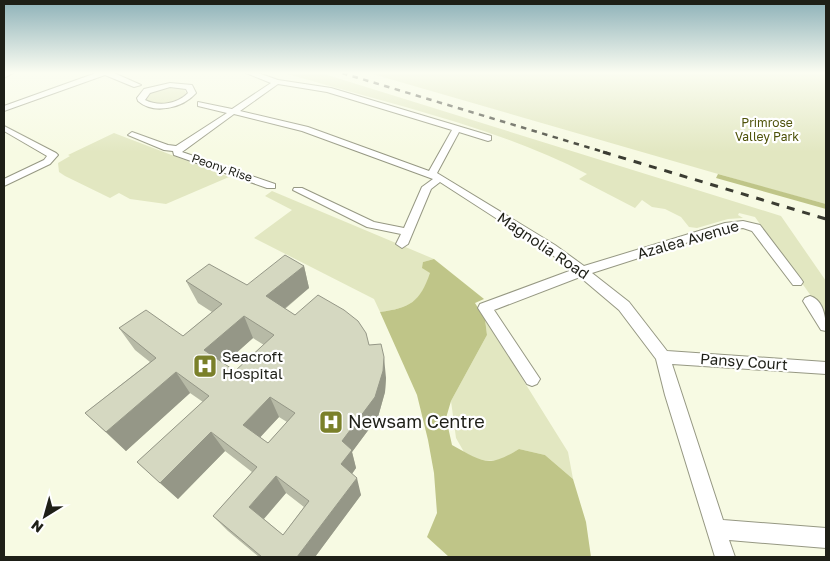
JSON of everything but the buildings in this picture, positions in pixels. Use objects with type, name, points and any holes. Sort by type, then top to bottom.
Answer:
[{"type":"street","points":[[4,109],[32,99]]},
{"type":"street","name":"Magnolia Road","points":[[142,99],[146,104],[160,106],[178,102],[201,104],[273,120],[305,129],[436,176],[551,248],[583,271],[624,306],[663,357],[672,395],[725,557]]},
{"type":"street","name":"Magnolia Road","points":[[178,102],[182,99]]},
{"type":"street","points":[[195,99],[201,104]]},
{"type":"street","name":"Peony Rise","points":[[132,135],[167,148],[178,149],[252,99]]},
{"type":"street","points":[[360,99],[488,138]]},
{"type":"street","points":[[4,128],[53,155],[46,162],[4,183]]},
{"type":"street","points":[[402,244],[427,187],[436,176],[436,170],[443,152],[457,128]]},
{"type":"street","name":"Peony Rise","points":[[178,149],[177,153],[271,186]]},
{"type":"street","points":[[298,190],[371,224],[407,232]]},
{"type":"street","name":"Azalea Avenue","points":[[532,379],[485,308],[583,271],[720,228],[750,222],[797,282]]},
{"type":"street","points":[[810,301],[826,326]]},
{"type":"street","name":"Pansy Court","points":[[663,357],[826,368]]},
{"type":"street","points":[[717,529],[826,538]]},
{"type":"green space","points":[[145,99],[178,99],[160,104],[149,102]]},
{"type":"green space","points":[[376,99],[405,99],[781,216],[826,281],[826,317],[755,217],[739,213],[738,215],[743,218],[728,219],[697,228],[689,227],[681,217],[665,209],[652,207],[642,200],[635,208],[579,179],[587,174],[553,158],[483,131]]},
{"type":"green space","name":"Primrose Valley Park","points":[[460,99],[826,99],[826,204]]},
{"type":"green space","points":[[114,133],[229,177],[166,204],[130,199],[119,193],[110,198],[59,172],[58,163],[70,156],[68,155]]},
{"type":"green space","points":[[718,174],[826,204],[826,209],[716,178]]},
{"type":"green space","points":[[272,191],[434,259],[423,262],[431,273],[423,291],[413,302],[406,306],[380,312],[374,299],[254,238],[292,210],[265,196]]},
{"type":"green space","points":[[434,259],[484,299],[475,303],[485,319],[487,335],[451,401],[446,418],[452,445],[479,459],[492,461],[519,449],[545,455],[573,479],[586,522],[591,557],[449,557],[427,537],[437,513],[434,473],[428,440],[417,395],[380,312],[406,306],[418,297],[430,273],[422,268],[423,262]]},
{"type":"green space","points":[[485,319],[568,452],[573,479],[545,455],[519,449],[501,460],[479,460],[464,452],[456,438],[451,401],[487,335]]},
{"type":"railway","points":[[429,99],[607,153]]},
{"type":"railway","points":[[603,152],[826,219]]},
{"type":"place","name":"Seacroft Hospital","points":[[205,366]]},
{"type":"place","name":"Newsam Centre","points":[[331,422]]}]
